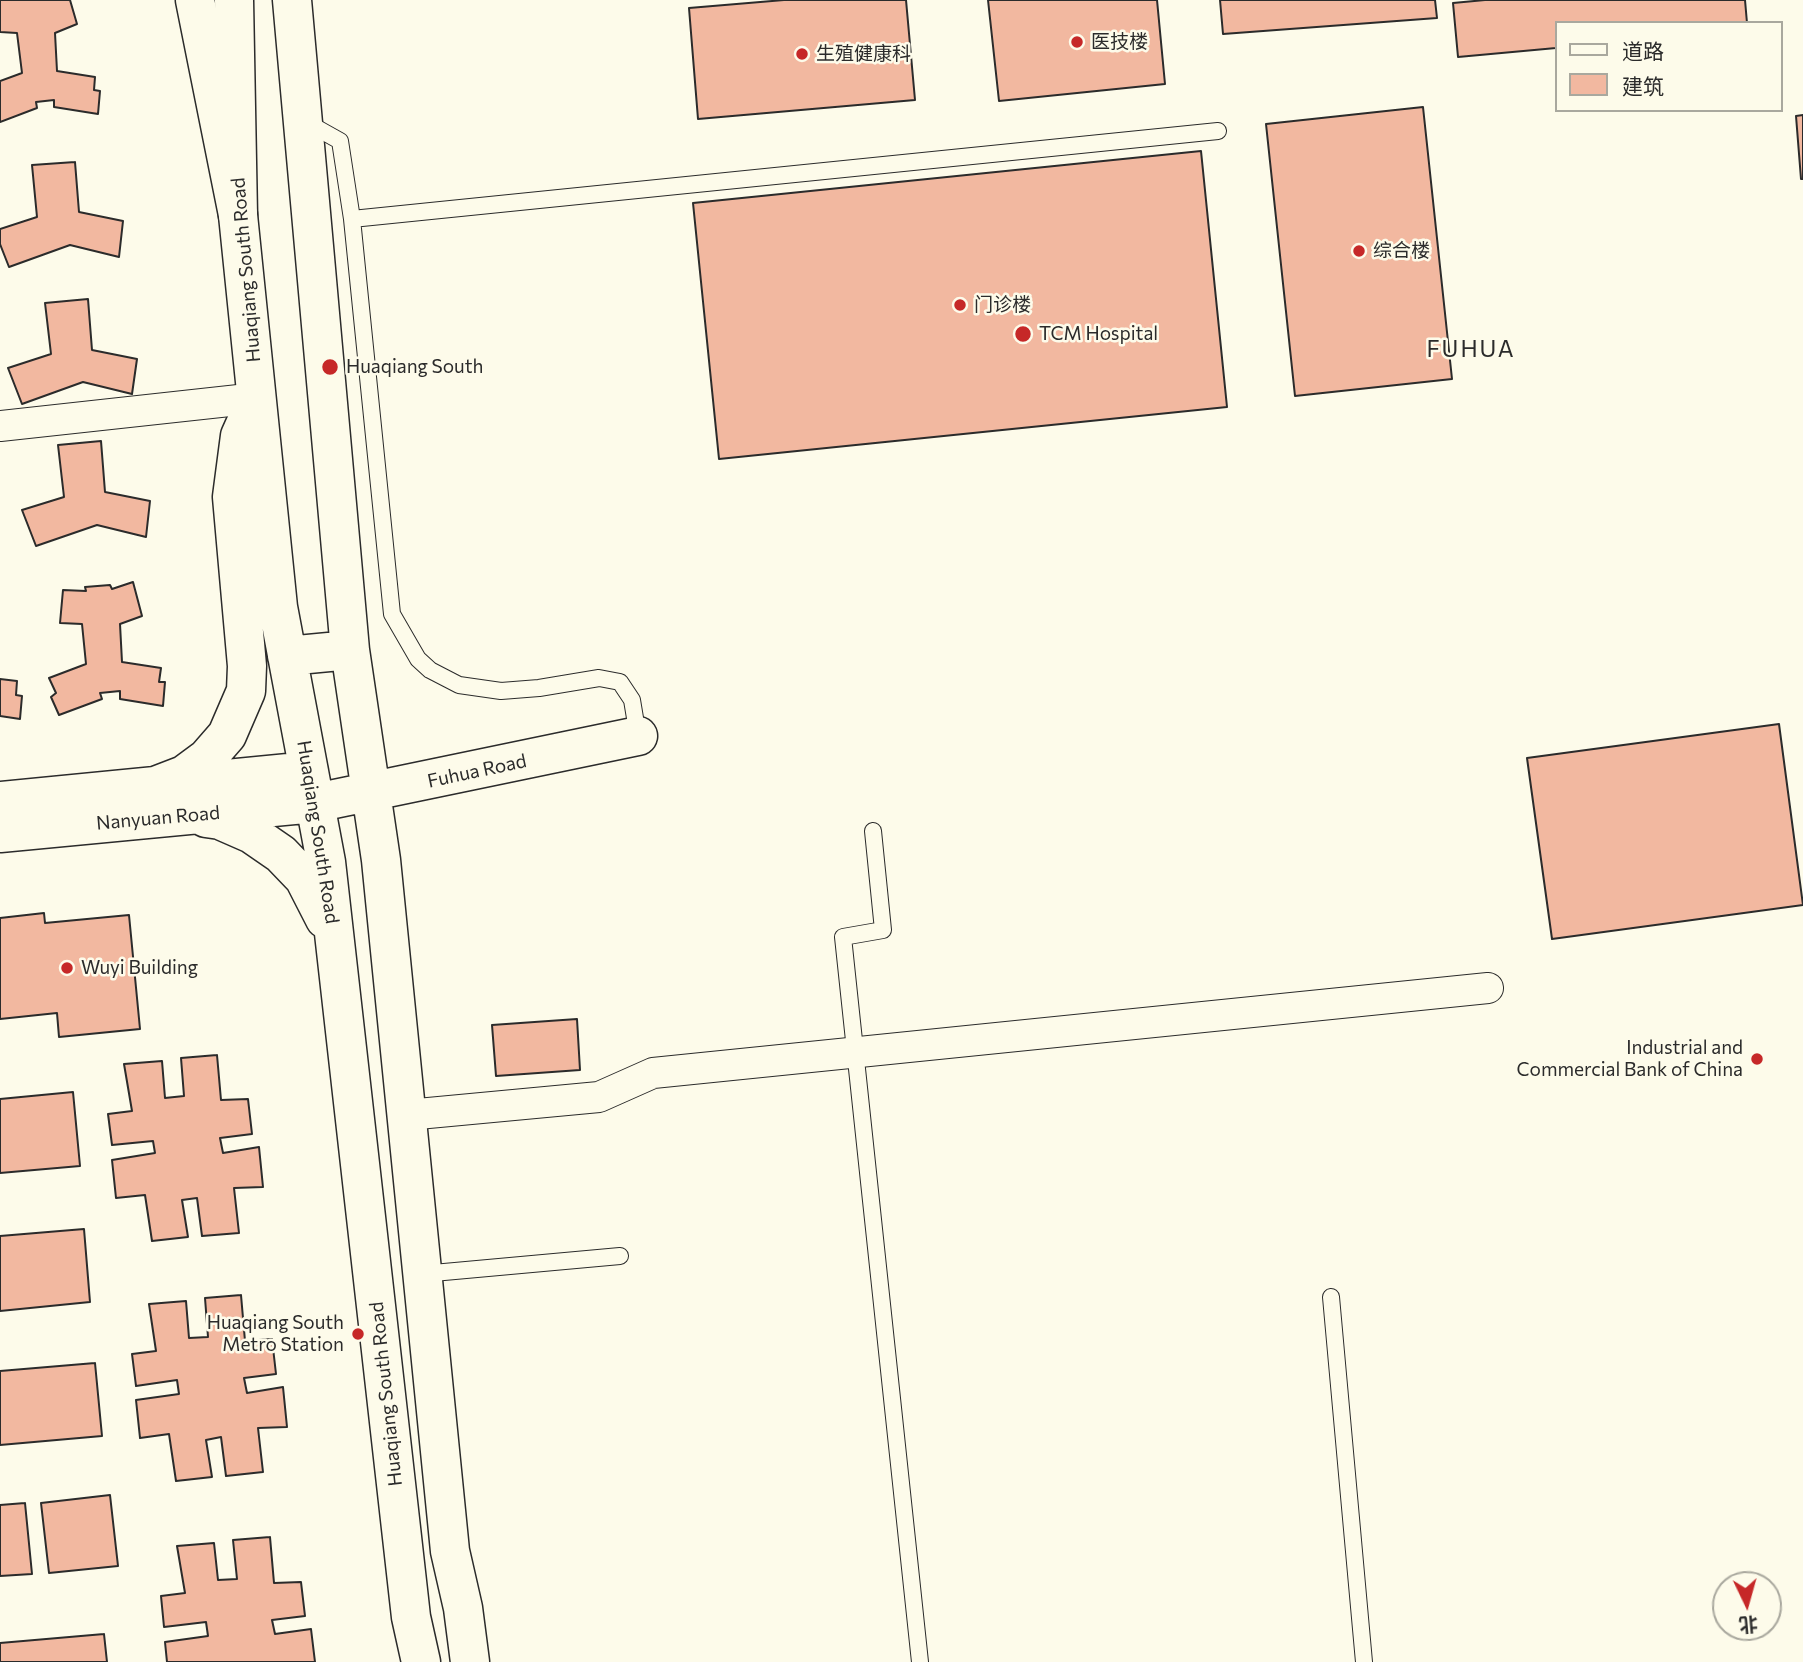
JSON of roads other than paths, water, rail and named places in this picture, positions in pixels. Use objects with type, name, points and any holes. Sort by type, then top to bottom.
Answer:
[{"type":"main road","points":[[195,0],[238,215]]},
{"type":"main road","name":"Huaqiang South Road","points":[[234,0],[238,215],[278,607],[326,862],[411,1617],[421,1662]]},
{"type":"main road","points":[[292,0],[350,650],[381,860],[450,1551],[463,1608],[470,1662]]},
{"type":"main road","points":[[158,785],[184,775],[207,758],[227,735],[246,691],[247,666],[232,497],[240,436],[257,398]]},
{"type":"main road","points":[[287,656],[350,650]]},
{"type":"main road","name":"Fuhua Road","points":[[312,787],[371,792],[638,736]]},
{"type":"main road","name":"Nanyuan Road","points":[[0,801],[158,785],[312,787]]},
{"type":"main road","name":"Nanyuan Road","points":[[0,833],[186,816],[312,787]]},
{"type":"main road","points":[[186,816],[220,820],[252,834],[281,854],[304,878],[322,910],[336,949]]},
{"type":"street","points":[[0,426],[257,398]]},
{"type":"street","points":[[407,1115],[599,1097],[653,1073],[1488,988]]},
{"type":"lane","points":[[303,120],[340,141],[352,219],[392,614],[418,659],[430,670],[458,685],[511,690],[600,678],[620,682],[632,700],[638,736]]},
{"type":"lane","points":[[352,219],[1218,131]]},
{"type":"lane","points":[[873,831],[883,930],[843,937],[920,1662]]},
{"type":"lane","points":[[422,1274],[620,1256]]},
{"type":"lane","points":[[1331,1297],[1364,1662]]},
{"type":"place","name":"医技楼","points":[[1077,42]]},
{"type":"place","name":"生殖健康科","points":[[802,54]]},
{"type":"place","name":"综合楼","points":[[1359,251]]},
{"type":"place","name":"门诊楼","points":[[960,305]]},
{"type":"place","name":"TCM Hospital","points":[[1023,334]]},
{"type":"place","name":"Huaqiang South","points":[[330,367]]},
{"type":"place","name":"Wuyi Building","points":[[67,968]]},
{"type":"place","name":"Industrial and Commercial Bank of China","points":[[1757,1059]]},
{"type":"place","name":"Huaqiang South Metro Station","points":[[358,1334]]},
{"type":"district","name":"FUHUA","points":[[1471,349]]}]
